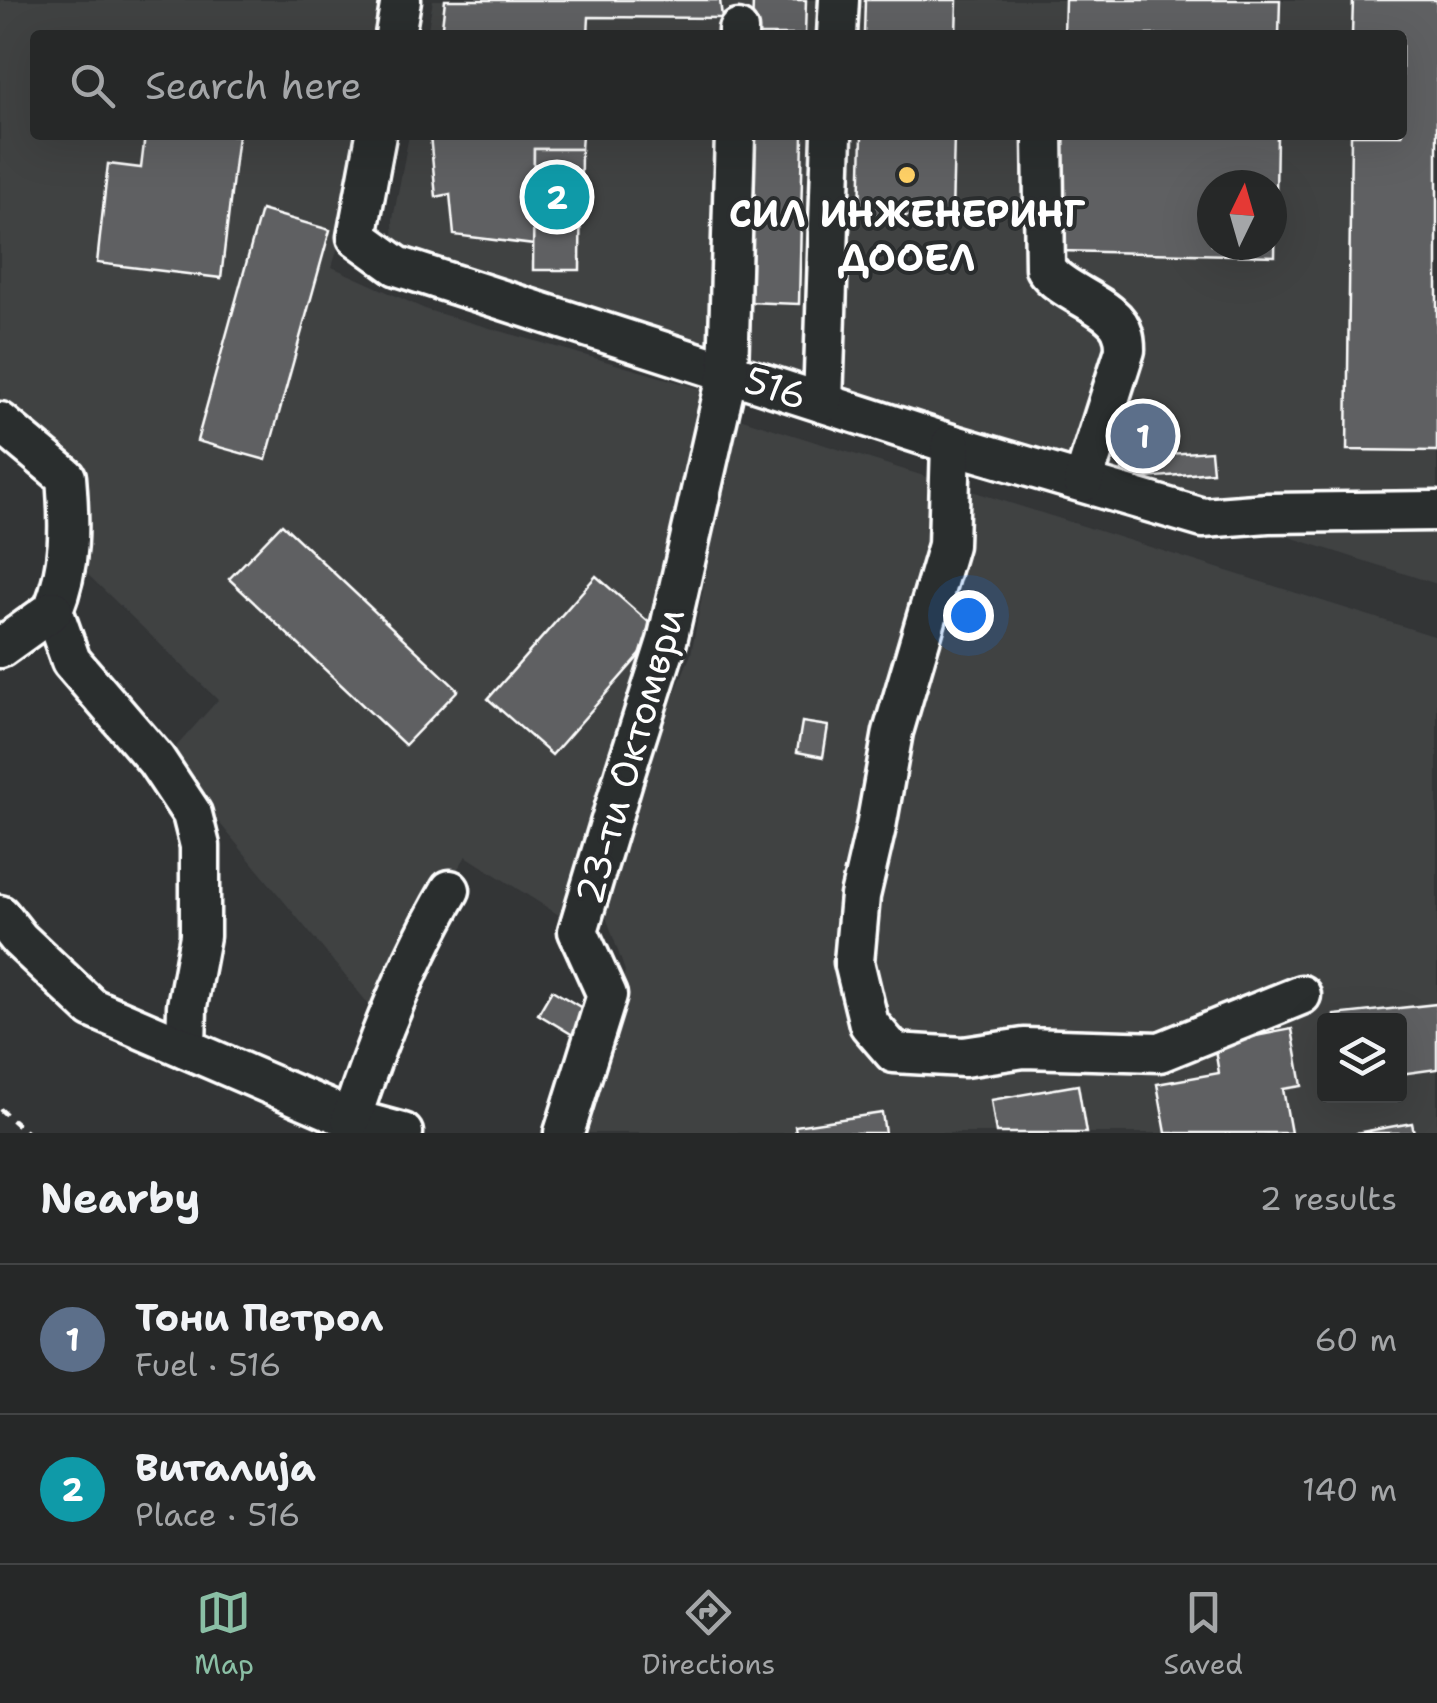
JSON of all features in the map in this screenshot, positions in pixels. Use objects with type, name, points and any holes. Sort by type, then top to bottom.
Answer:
[{"type":"street","points":[[396,30],[402,0]]},
{"type":"street","points":[[836,30],[839,0]]},
{"type":"street","name":"516","points":[[375,140],[357,237],[397,266],[951,444],[1203,518],[1268,513],[1437,511]]},
{"type":"street","name":"23-ти Октомври","points":[[564,1133],[607,995],[578,932],[667,641],[728,372],[735,140]]},
{"type":"street","points":[[823,403],[832,140]]},
{"type":"street","points":[[1043,140],[1045,268],[1052,279],[1113,317],[1123,331],[1125,350],[1083,482]]},
{"type":"street","points":[[0,422],[66,477],[69,518],[64,583],[53,610],[0,648]]},
{"type":"street","points":[[951,444],[948,546],[892,732],[860,896],[854,962],[869,1024],[894,1053],[964,1058],[1024,1048],[1160,1052],[1300,995]]},
{"type":"street","points":[[53,610],[71,661],[156,760],[192,814],[200,846],[200,936],[187,1006],[186,1048]]},
{"type":"street","points":[[351,1119],[376,1043],[427,929],[450,890]]},
{"type":"street","points":[[0,915],[92,1008],[351,1119],[403,1133]]},
{"type":"path","points":[[0,1108],[27,1133]]},
{"type":"shaded area","points":[[0,0],[387,0],[382,30],[30,30],[30,140],[361,140],[347,217],[332,267],[427,310],[716,393],[570,922],[466,856],[422,925],[375,1012],[166,758],[218,700],[79,566],[85,475],[0,409]]},
{"type":"shaded area","points":[[433,0],[1437,0],[1437,584],[394,252],[393,219],[408,140],[1407,140],[1407,30],[428,30]]},
{"type":"shaded area","points":[[736,417],[1437,637],[1437,1133],[585,1133],[625,971],[595,885],[691,654]]},
{"type":"building","points":[[445,0],[720,0],[722,18],[589,17],[588,30],[442,30]]},
{"type":"building","points":[[753,0],[806,0],[805,30],[752,30]]},
{"type":"building","points":[[865,0],[957,0],[956,30],[864,30]]},
{"type":"building","points":[[1065,0],[1280,0],[1279,30],[1064,30]]},
{"type":"building","points":[[1353,0],[1437,0],[1437,451],[1347,450],[1351,140],[1407,140],[1407,30],[1352,30]]},
{"type":"building","points":[[144,140],[237,140],[221,278],[97,263],[108,164],[141,168]]},
{"type":"building","points":[[430,140],[582,140],[581,149],[534,149],[534,245],[454,235],[450,194],[436,197]]},
{"type":"building","points":[[750,140],[803,140],[799,304],[746,302]]},
{"type":"building","name":"СИЛ ИНЖЕНЕРИНГ ДООЕЛ","points":[[862,140],[954,140],[952,217],[860,215]]},
{"type":"building","points":[[1062,140],[1277,140],[1276,170],[1197,170],[1197,254],[1060,251]]},
{"type":"building","points":[[534,149],[581,149],[580,270],[533,270]]},
{"type":"building","points":[[261,210],[330,230],[266,460],[197,441]]},
{"type":"building","points":[[1165,418],[1169,454],[1211,451],[1213,472],[1123,480],[1118,422]]},
{"type":"building","points":[[282,524],[458,690],[405,745],[229,579]]},
{"type":"building","points":[[596,576],[660,632],[552,755],[488,699]]},
{"type":"building","points":[[802,722],[828,726],[823,757],[797,752]]},
{"type":"building","points":[[552,990],[597,1017],[583,1041],[538,1014]]},
{"type":"building","points":[[1437,1004],[1437,1069],[1407,1073],[1407,1013],[1353,1013]]},
{"type":"building","points":[[1292,1029],[1302,1086],[1283,1089],[1291,1133],[1166,1133],[1157,1084],[1219,1073],[1214,1044]]},
{"type":"building","points":[[1078,1085],[1086,1133],[996,1133],[991,1100]]},
{"type":"building","points":[[882,1113],[885,1133],[796,1133],[795,1126]]},
{"type":"building","points":[[1412,1123],[1414,1133],[1356,1133]]},
{"type":"place","name":"СИЛ ИНЖЕНЕРИНГ ДООЕЛ","points":[[907,175]]},
{"type":"place","name":"Виталија","points":[[557,197]]},
{"type":"place","name":"Тони Петрол","points":[[1143,436]]}]
